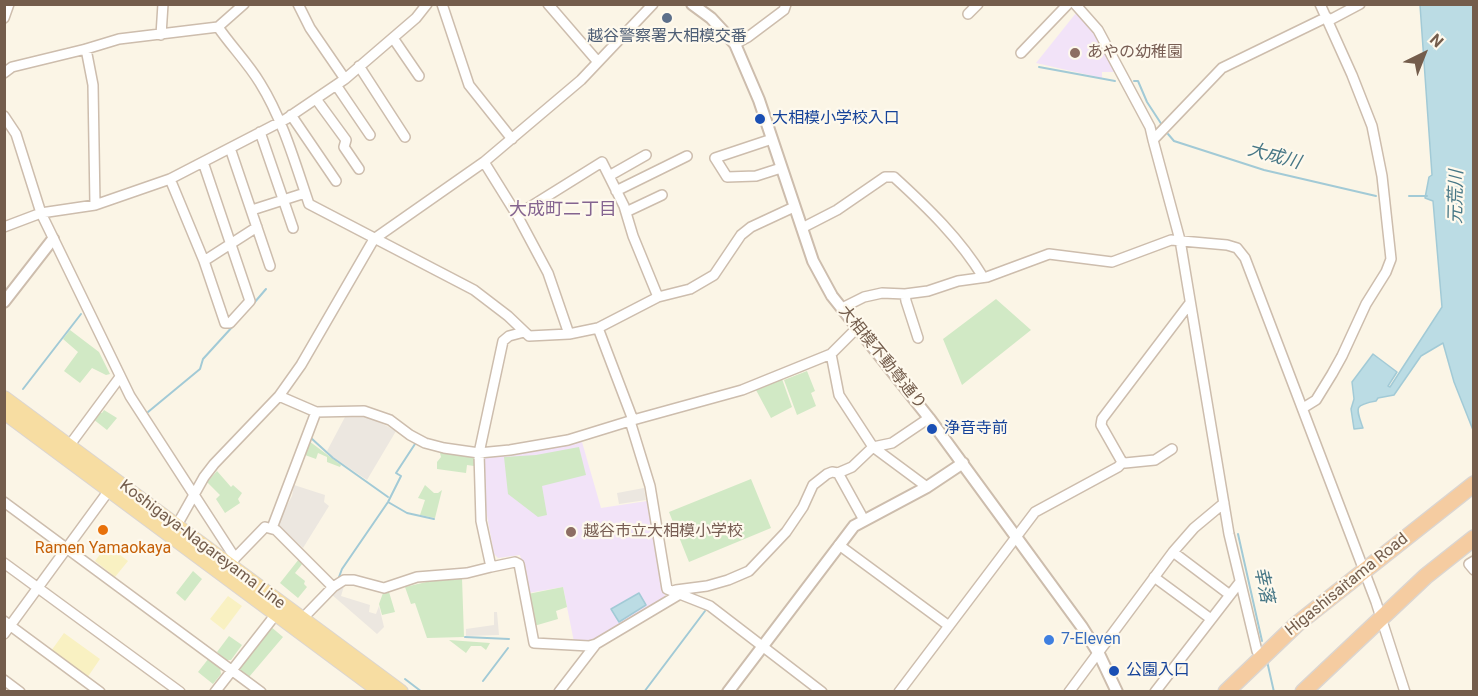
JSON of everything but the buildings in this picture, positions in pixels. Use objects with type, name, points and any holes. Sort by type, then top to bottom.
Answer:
[{"type":"highway","name":"Higashisaitama Road","points":[[1226,692],[1297,624],[1470,487]]},
{"type":"highway","points":[[1307,690],[1382,616],[1473,538]]},
{"type":"main road","name":"Koshigaya-Nagareyama Line","points":[[4,398],[177,525],[233,562],[302,619],[401,692]]},
{"type":"main road","name":"Koshigaya-Nagareyama Line","points":[[4,412],[381,692]]},
{"type":"street","points":[[4,18],[9,4]]},
{"type":"street","points":[[161,35],[163,4]]},
{"type":"street","points":[[4,73],[12,67],[119,39],[218,27],[244,4]]},
{"type":"street","points":[[298,4],[310,28],[345,79]]},
{"type":"street","points":[[4,226],[41,213],[95,205],[170,179],[231,148],[280,122],[345,79],[416,18],[427,4]]},
{"type":"street","points":[[442,4],[469,85],[512,139]]},
{"type":"street","points":[[548,4],[598,62]]},
{"type":"street","points":[[177,525],[214,464],[279,396],[301,365],[374,239],[484,162],[512,139],[581,80],[652,4]]},
{"type":"street","name":"大相模不動尊通り","points":[[692,4],[711,18],[735,44],[751,78],[818,271],[842,309],[963,463],[1082,627],[1117,692]]},
{"type":"street","points":[[735,44],[784,10],[786,4]]},
{"type":"street","points":[[968,14],[978,4]]},
{"type":"street","points":[[1021,53],[1068,4]]},
{"type":"street","points":[[1075,4],[1098,30],[1150,127],[1180,240],[1224,503],[1240,582],[1257,651],[1262,656]]},
{"type":"street","points":[[1303,408],[1316,400],[1332,374],[1391,259],[1382,176],[1372,126],[1320,4]]},
{"type":"street","points":[[1153,140],[1222,68],[1239,58],[1360,4]]},
{"type":"street","points":[[218,27],[260,82],[280,122],[309,204],[474,290],[533,337],[569,334],[598,328],[658,297],[690,290],[714,275],[741,235],[751,226],[794,207]]},
{"type":"street","points":[[393,38],[419,76]]},
{"type":"street","points":[[86,49],[93,85],[95,205]]},
{"type":"street","points":[[359,66],[405,137]]},
{"type":"street","points":[[336,85],[370,135]]},
{"type":"street","points":[[316,99],[346,140],[344,147],[360,169]]},
{"type":"street","points":[[291,115],[336,181]]},
{"type":"street","points":[[4,116],[16,134],[41,213],[52,239],[120,378],[233,562],[265,527],[272,528],[333,587]]},
{"type":"street","points":[[260,132],[293,228]]},
{"type":"street","points":[[772,139],[715,158],[727,177],[756,176],[781,168]]},
{"type":"street","points":[[231,148],[270,266]]},
{"type":"street","points":[[609,176],[646,155]]},
{"type":"street","points":[[616,191],[687,156]]},
{"type":"street","points":[[170,179],[204,261],[225,323],[230,323],[250,301],[203,162]]},
{"type":"street","points":[[484,162],[517,214],[548,273],[569,334]]},
{"type":"street","points":[[517,214],[602,162],[626,212],[633,236],[658,297]]},
{"type":"street","points":[[802,228],[837,210],[885,177],[894,177],[946,228],[970,256],[983,278]]},
{"type":"street","points":[[252,210],[305,193]]},
{"type":"street","points":[[626,212],[662,195]]},
{"type":"street","points":[[204,261],[257,227]]},
{"type":"street","points":[[4,303],[52,239]]},
{"type":"street","points":[[842,309],[864,297],[882,293],[905,294],[928,291],[958,281],[983,278],[1044,255],[1068,255],[1112,262],[1171,240],[1237,248],[1243,253],[1303,408],[1382,616],[1406,692]]},
{"type":"street","points":[[905,294],[918,338]]},
{"type":"street","points":[[1123,462],[1101,425],[1102,419],[1190,303]]},
{"type":"street","points":[[598,328],[631,420],[650,486],[667,589],[710,606],[822,692]]},
{"type":"street","points":[[279,396],[316,412],[364,411],[390,420],[410,435],[444,448],[479,453],[510,450],[568,440],[631,420],[742,390],[831,354],[857,328]]},
{"type":"street","points":[[491,567],[481,521],[479,453],[503,341],[509,336],[524,332]]},
{"type":"street","points":[[831,354],[839,395],[873,447],[927,487]]},
{"type":"street","points":[[69,446],[120,378]]},
{"type":"street","points":[[272,528],[316,412]]},
{"type":"street","points":[[302,619],[333,587],[344,580],[354,580],[384,588],[417,577],[468,573],[515,562],[519,564],[534,643],[589,646],[596,644],[675,592],[708,586],[748,571],[786,532],[803,507],[813,485],[827,474],[838,473],[852,467],[873,447],[891,444],[929,418]]},
{"type":"street","points":[[899,692],[1035,512],[1118,467],[1123,462],[1155,460],[1172,449]]},
{"type":"street","points":[[728,692],[854,526],[927,487],[963,463]]},
{"type":"street","points":[[838,473],[864,520]]},
{"type":"street","points":[[100,692],[89,688],[6,627],[68,549],[110,489]]},
{"type":"street","points":[[4,502],[261,692]]},
{"type":"street","points":[[1069,692],[1173,552],[1194,528],[1224,503]]},
{"type":"street","points":[[839,545],[949,626]]},
{"type":"street","points":[[1173,552],[1230,595]]},
{"type":"street","points":[[1473,561],[1469,564],[1473,570]]},
{"type":"street","points":[[4,563],[180,692]]},
{"type":"street","points":[[1154,577],[1211,619]]},
{"type":"street","points":[[1155,692],[1240,582]]},
{"type":"street","points":[[215,692],[276,614]]},
{"type":"street","points":[[559,692],[596,644]]},
{"type":"street","points":[[4,680],[20,692]]},
{"type":"shaded area","name":"あやの幼稚園","points":[[1076,13],[1102,43],[1115,72],[1102,72],[1102,78],[1036,63]]},
{"type":"shaded area","points":[[366,415],[396,431],[367,480],[327,451],[345,417]]},
{"type":"shaded area","name":"越谷市立大相模小学校","points":[[582,442],[601,508],[647,501],[665,595],[664,599],[591,643],[574,642],[563,587],[528,593],[520,555],[498,558],[494,554],[486,510],[483,460],[488,455],[533,452]]},
{"type":"shaded area","points":[[294,485],[325,495],[324,502],[329,506],[303,548],[277,524],[292,496]]},
{"type":"shaded area","points":[[644,488],[646,500],[619,504],[617,493]]},
{"type":"shaded area","points":[[341,585],[344,586],[341,596],[370,605],[369,612],[376,614],[379,606],[384,627],[377,634],[331,594]]},
{"type":"shaded area","points":[[494,612],[497,612],[499,635],[466,636],[466,629],[494,625]]},
{"type":"green space","points":[[996,299],[1031,330],[962,385],[943,339]]},
{"type":"green space","points":[[70,330],[99,352],[110,374],[106,375],[92,368],[80,383],[64,371],[78,352],[63,339]]},
{"type":"green space","points":[[807,371],[815,391],[811,393],[816,406],[797,415],[784,380]]},
{"type":"green space","points":[[782,379],[792,407],[771,418],[756,390]]},
{"type":"green space","points":[[104,410],[117,418],[107,430],[93,419]]},
{"type":"green space","points":[[309,441],[341,465],[340,467],[327,462],[327,457],[318,453],[316,459],[305,455]]},
{"type":"green space","points":[[579,447],[586,475],[542,486],[547,515],[538,517],[508,494],[504,457],[536,455]]},
{"type":"green space","points":[[439,449],[474,457],[474,466],[467,465],[466,473],[437,469],[437,462],[441,457]]},
{"type":"green space","points":[[217,471],[231,487],[233,485],[242,493],[238,499],[240,503],[225,513],[216,499],[220,495],[207,482]]},
{"type":"green space","points":[[751,479],[771,528],[689,562],[669,512]]},
{"type":"green space","points":[[425,485],[434,493],[442,490],[435,518],[420,515],[425,500],[418,498]]},
{"type":"green space","points":[[299,559],[303,563],[295,573],[305,581],[304,584],[307,587],[298,598],[280,583]]},
{"type":"green space","points":[[193,571],[202,579],[185,601],[176,593]]},
{"type":"green space","points":[[462,578],[464,637],[427,638],[415,603],[411,604],[405,587],[439,579]]},
{"type":"green space","points":[[563,587],[567,607],[556,611],[558,619],[534,626],[528,594]]},
{"type":"green space","points":[[389,592],[395,612],[382,615],[379,604],[383,593]]},
{"type":"green space","points":[[270,626],[283,637],[249,677],[240,670],[240,666]]},
{"type":"green space","points":[[229,636],[242,645],[231,660],[226,660],[217,652]]},
{"type":"green space","points":[[449,640],[490,643],[486,650],[481,646],[471,646],[466,653]]},
{"type":"green space","points":[[209,658],[220,667],[221,674],[213,684],[198,672]]},
{"type":"sand","points":[[107,545],[128,561],[115,577],[95,561]]},
{"type":"sand","points":[[228,596],[242,606],[224,630],[210,619]]},
{"type":"sand","points":[[64,633],[100,659],[87,678],[51,651]]},
{"type":"water","name":"元荒川","points":[[1420,5],[1473,5],[1473,430],[1454,382],[1443,343],[1421,356],[1394,395],[1378,398],[1376,401],[1360,406],[1358,412],[1363,428],[1354,429],[1351,409],[1354,399],[1352,382],[1373,354],[1397,372],[1388,386],[1390,387],[1442,307],[1433,201],[1425,198],[1429,177],[1432,175]]},
{"type":"water","points":[[639,593],[646,605],[619,622],[611,609]]},
{"type":"waterway","name":"大成川","points":[[1039,67],[1115,81]]},
{"type":"waterway","name":"大成川","points":[[1134,81],[1138,81],[1147,102],[1162,125]]},
{"type":"waterway","name":"大成川","points":[[1168,134],[1174,141],[1264,170],[1376,196]]},
{"type":"waterway","points":[[1409,196],[1427,196]]},
{"type":"waterway","points":[[254,303],[266,289]]},
{"type":"waterway","points":[[23,389],[81,314]]},
{"type":"waterway","points":[[148,412],[200,369],[203,359],[234,325]]},
{"type":"waterway","points":[[311,438],[333,458],[388,497]]},
{"type":"waterway","points":[[339,577],[342,569],[388,502],[401,476],[396,473],[415,444]]},
{"type":"waterway","points":[[388,502],[407,513],[434,519]]},
{"type":"waterway","name":"幸落","points":[[1238,534],[1262,641]]},
{"type":"waterway","points":[[644,692],[705,611]]},
{"type":"waterway","points":[[465,637],[509,639]]},
{"type":"waterway","points":[[483,681],[508,648]]},
{"type":"waterway","name":"幸落","points":[[1267,661],[1274,692]]},
{"type":"waterway","points":[[405,679],[422,692]]},
{"type":"place","name":"越谷警察署大相模交番","points":[[667,18]]},
{"type":"place","name":"あやの幼稚園","points":[[1075,53]]},
{"type":"place","name":"大相模小学校入口","points":[[760,119]]},
{"type":"place","name":"浄音寺前","points":[[932,429]]},
{"type":"place","name":"Ramen Yamaokaya","points":[[103,530]]},
{"type":"place","name":"越谷市立大相模小学校","points":[[571,532]]},
{"type":"place","name":"7-Eleven","points":[[1049,640]]},
{"type":"place","name":"公園入口","points":[[1114,671]]},
{"type":"district","name":"大成町二丁目","points":[[563,210]]}]
